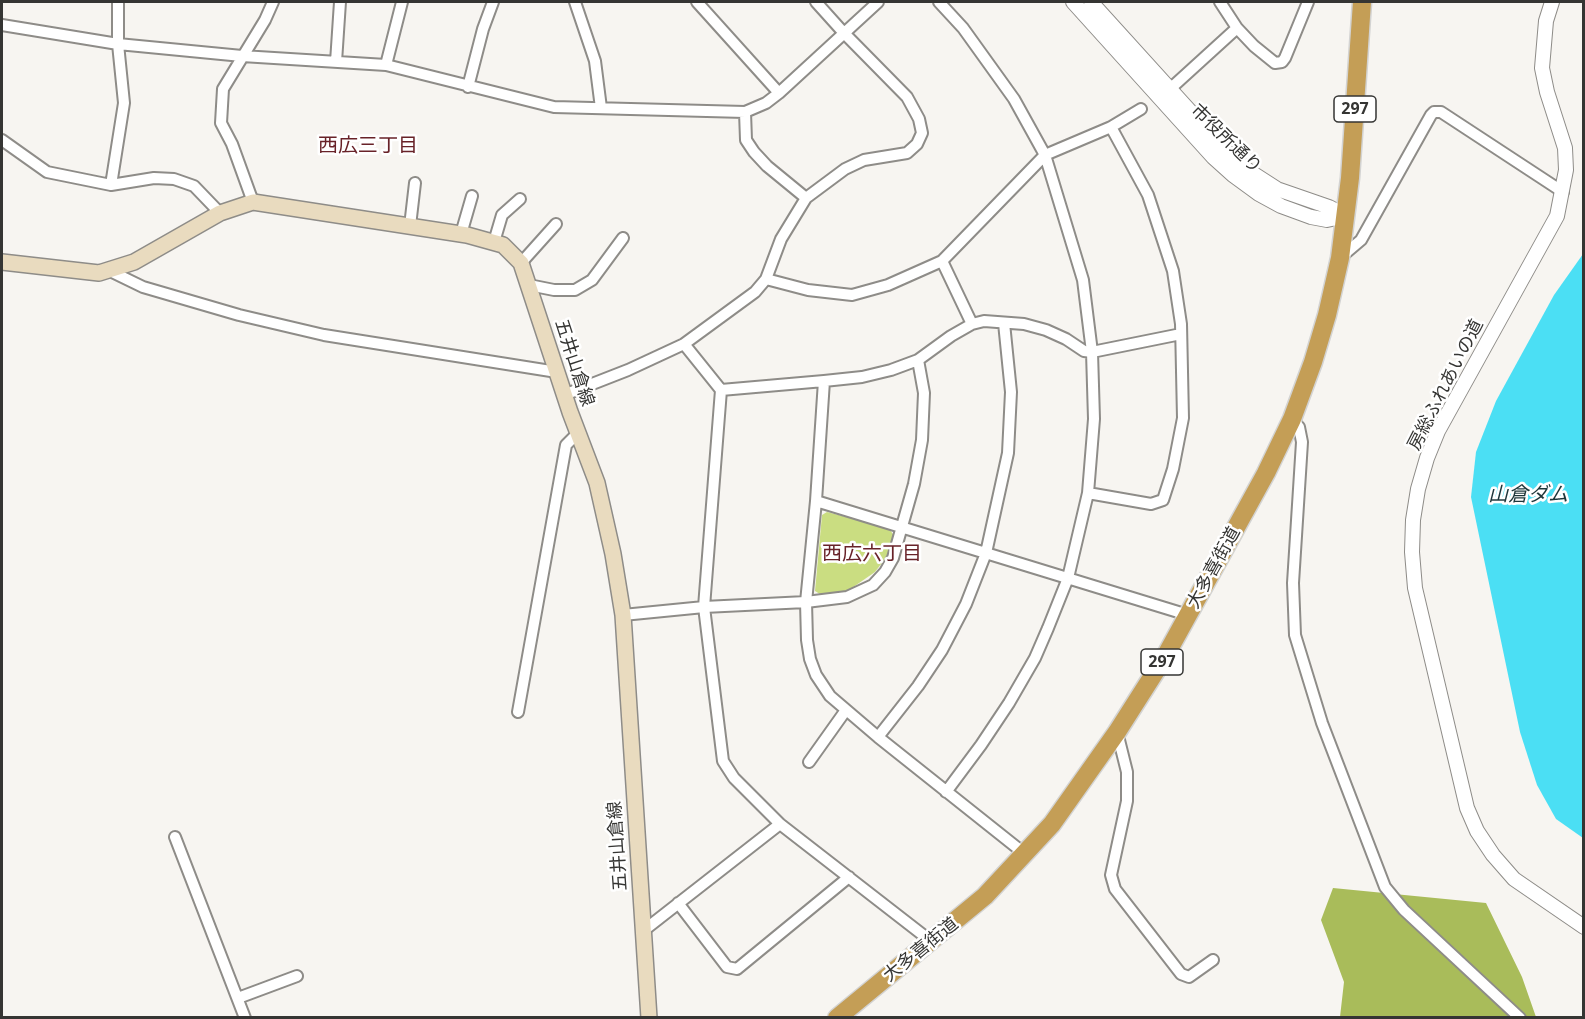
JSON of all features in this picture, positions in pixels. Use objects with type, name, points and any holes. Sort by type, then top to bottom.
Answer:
[{"type":"highway","name":"大多喜街道","points":[[837,1017],[932,942],[985,896],[1026,854],[1072,798],[1166,655],[1266,473],[1293,419],[1327,315],[1340,258],[1346,216],[1362,2]]},
{"type":"main road","name":"五井山倉線","points":[[2,262],[99,273],[134,262],[220,213],[253,202],[461,234],[503,245],[521,263],[564,395],[597,483],[613,554],[623,615],[649,1017]]},
{"type":"street","points":[[111,185],[124,104],[118,44],[118,2]]},
{"type":"street","points":[[253,202],[232,144],[221,123],[223,90],[265,20],[273,2]]},
{"type":"street","points":[[336,62],[340,2]]},
{"type":"street","points":[[386,65],[402,2]]},
{"type":"street","points":[[468,87],[483,29],[493,2]]},
{"type":"street","points":[[575,2],[595,61],[601,108]]},
{"type":"street","points":[[697,2],[779,93]]},
{"type":"street","points":[[564,395],[628,370],[684,344],[756,292],[766,279],[781,239],[806,198],[845,169],[864,160],[907,153],[917,144],[922,133],[919,119],[907,97],[816,2]]},
{"type":"street","points":[[2,25],[118,44],[242,56],[386,65],[554,107],[745,112],[766,103],[779,93],[878,2]]},
{"type":"street","points":[[939,2],[963,28],[1014,99],[1045,155],[1083,280],[1092,352],[1094,419],[1088,493],[1068,578],[1035,658],[987,737],[946,792]]},
{"type":"street","name":"市役所通り","points":[[1073,2],[1213,157],[1233,176],[1281,206],[1311,217],[1327,220],[1346,216]]},
{"type":"street","name":"市役所通り","points":[[1091,2],[1227,152],[1251,173],[1277,189],[1329,207],[1346,216]]},
{"type":"street","points":[[1220,2],[1237,28],[1275,63],[1282,62],[1308,2]]},
{"type":"street","name":"房総ふれあいの道","points":[[1552,2],[1546,21],[1542,68],[1547,92],[1565,148],[1566,170],[1557,216],[1438,431],[1418,489],[1413,520],[1412,552],[1415,588],[1467,808],[1477,831],[1493,855],[1514,879],[1584,927]]},
{"type":"street","points":[[1170,89],[1237,28]]},
{"type":"street","points":[[766,279],[808,290],[852,295],[888,285],[942,261],[1045,155],[1111,127],[1142,109]]},
{"type":"street","points":[[745,112],[746,140],[754,152],[806,198]]},
{"type":"street","points":[[1340,258],[1361,240],[1434,112],[1441,112],[1563,192]]},
{"type":"street","points":[[1088,493],[1150,504],[1163,500],[1173,469],[1183,418],[1181,334],[1173,271],[1148,195],[1111,127]]},
{"type":"street","points":[[2,140],[47,172],[111,185],[154,178],[174,179],[194,186],[220,213]]},
{"type":"street","points":[[410,226],[415,183]]},
{"type":"street","points":[[461,234],[472,196]]},
{"type":"street","points":[[494,242],[502,215],[520,199]]},
{"type":"street","points":[[521,263],[556,224]]},
{"type":"street","points":[[529,285],[554,290],[574,290],[592,280],[623,238]]},
{"type":"street","points":[[942,261],[972,324]]},
{"type":"street","points":[[108,270],[143,287],[239,315],[324,335],[557,372]]},
{"type":"street","points":[[721,390],[861,377],[891,370],[918,360],[951,336],[972,324],[984,321],[1024,324],[1046,330],[1084,351],[1092,352],[1181,334]]},
{"type":"street","points":[[878,737],[918,686],[942,650],[966,604],[986,553],[1008,453],[1011,392],[1004,323]]},
{"type":"street","points":[[684,344],[721,390],[704,607],[723,761],[734,778],[780,824],[932,942]]},
{"type":"street","points":[[623,615],[704,607],[806,602],[847,597],[873,585],[885,572],[893,558],[914,484],[922,440],[924,393],[918,360]]},
{"type":"street","points":[[824,381],[806,602],[807,640],[810,659],[816,675],[830,696],[846,710],[1026,854]]},
{"type":"street","points":[[1293,419],[1299,427],[1302,442],[1293,583],[1296,635],[1322,723],[1385,887],[1404,910],[1520,1017]]},
{"type":"street","points":[[518,712],[566,445],[578,433]]},
{"type":"street","points":[[816,501],[1188,615]]},
{"type":"street","points":[[809,762],[846,710]]},
{"type":"street","points":[[1117,732],[1127,772],[1127,801],[1111,875],[1115,889],[1181,974],[1189,976],[1213,960]]},
{"type":"street","points":[[643,931],[780,824]]},
{"type":"street","points":[[175,837],[245,1017]]},
{"type":"street","points":[[678,903],[727,968],[736,969],[849,877]]},
{"type":"street","points":[[238,998],[297,976]]},
{"type":"green space","points":[[827,512],[889,528],[894,536],[891,551],[875,572],[849,590],[823,596],[815,591],[822,515]]},
{"type":"green space","points":[[1333,888],[1486,903],[1522,977],[1536,1017],[1340,1017],[1344,982],[1321,920]]},
{"type":"water","name":"山倉ダム","points":[[1583,254],[1583,838],[1556,819],[1537,785],[1520,732],[1471,497],[1476,452],[1496,401],[1554,295]]},
{"type":"district","name":"西広三丁目","points":[[368,146]]},
{"type":"district","name":"西広六丁目","points":[[872,554]]}]
